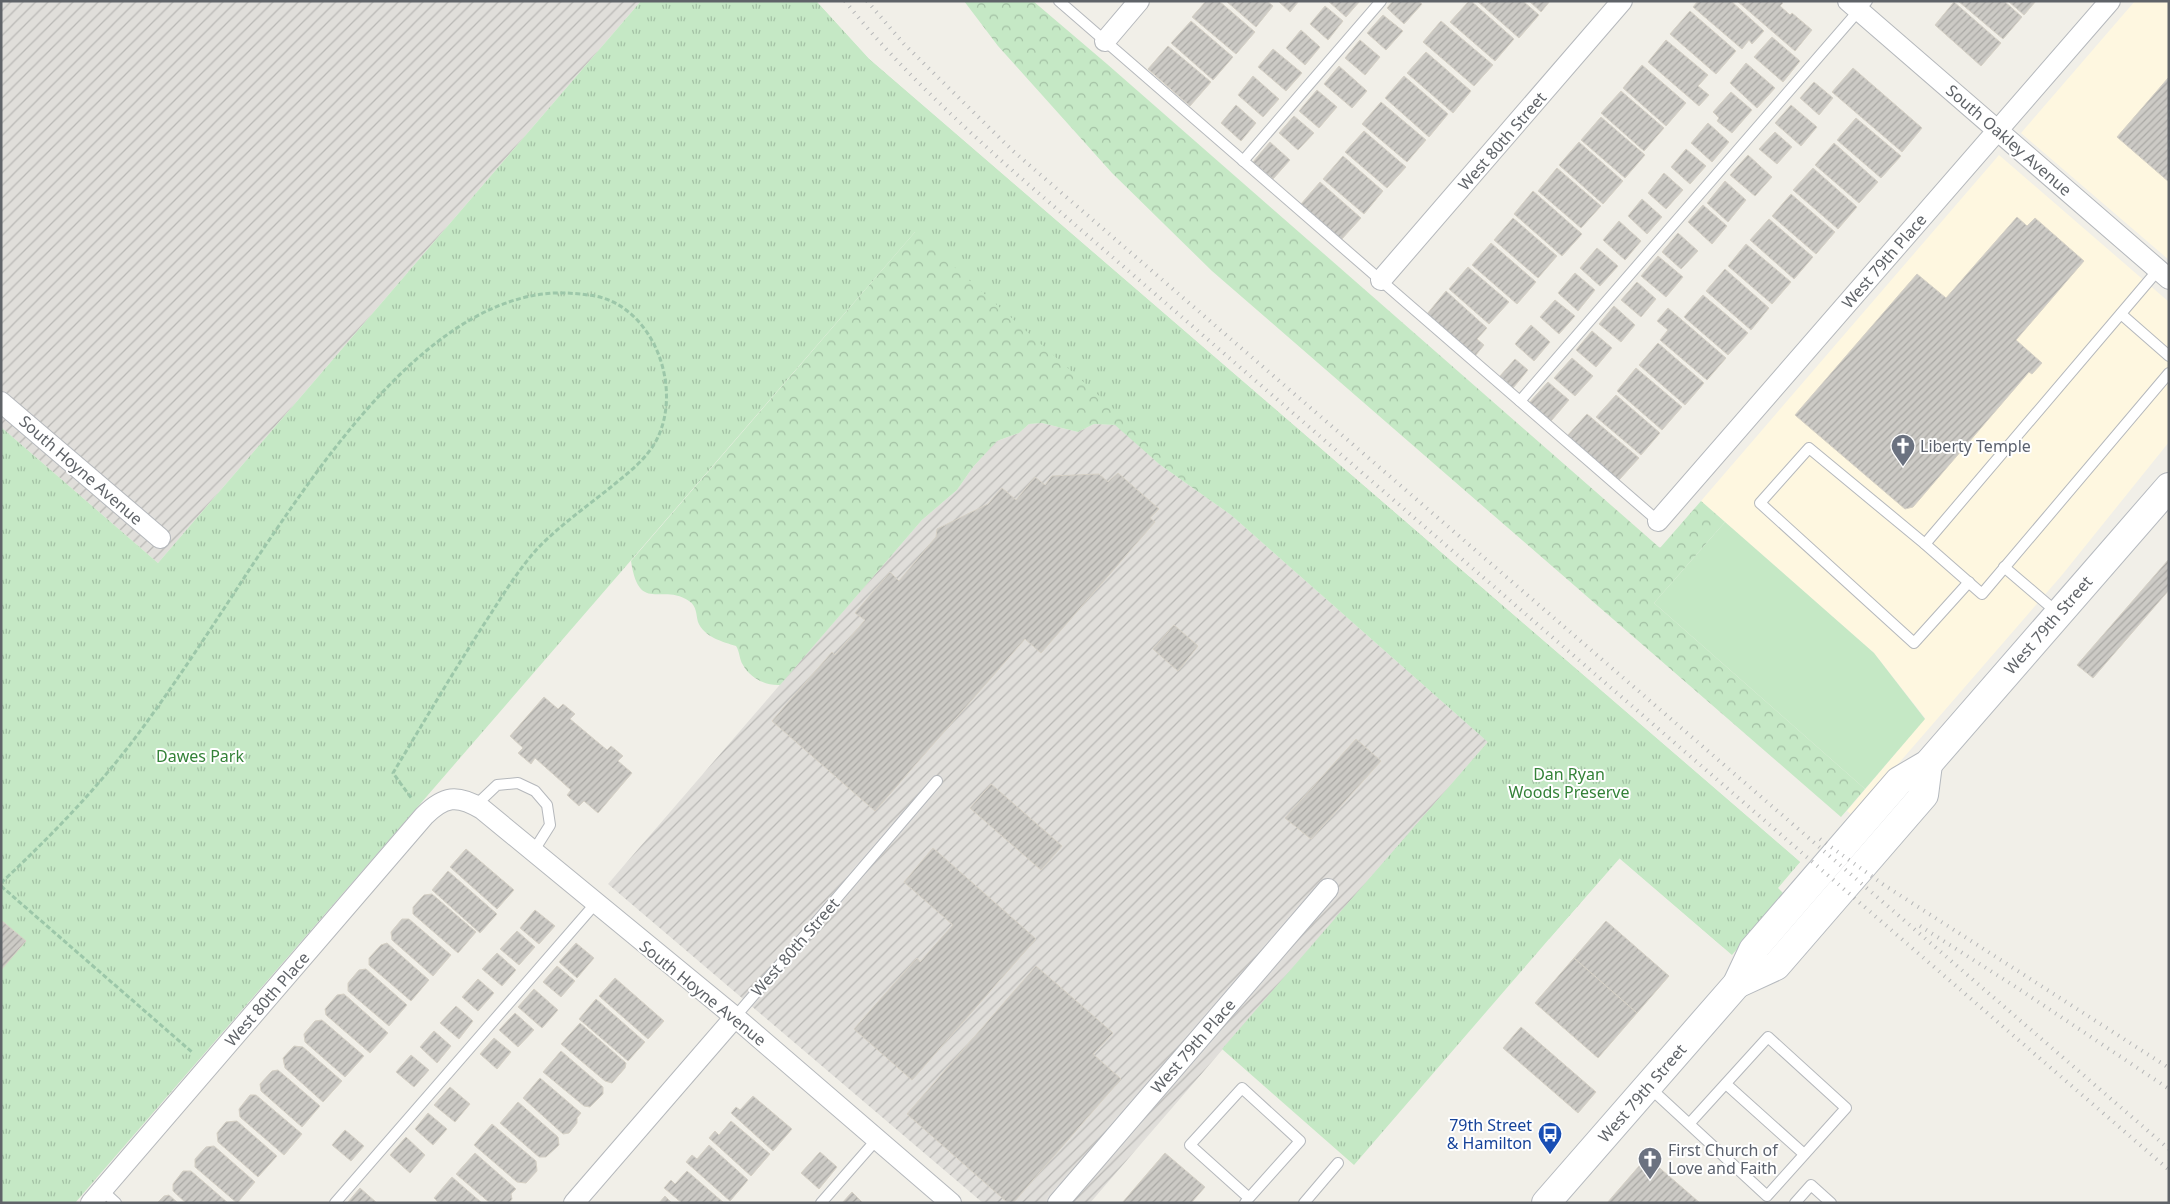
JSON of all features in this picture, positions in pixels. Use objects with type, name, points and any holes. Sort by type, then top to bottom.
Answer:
[{"type":"main road","name":"West 79th Street","points":[[1546,1203],[1737,984],[1753,950],[1886,795],[1899,781],[1928,764],[2169,487]]},
{"type":"street","points":[[1105,40],[1139,1]]},
{"type":"street","name":"West 80th Street","points":[[1381,280],[1622,1]]},
{"type":"street","name":"West 79th Place","points":[[1658,520],[2110,1]]},
{"type":"street","name":"South Oakley Avenue","points":[[1858,4],[2163,275]]},
{"type":"street","name":"South Hoyne Avenue","points":[[1,402],[160,538]]},
{"type":"street","name":"South Hoyne Avenue","points":[[447,799],[460,799],[476,806],[735,1018],[951,1203]]},
{"type":"street","name":"West 80th Place","points":[[103,1199],[424,816],[435,804],[447,799]]},
{"type":"street","name":"West 79th Place","points":[[1058,1203],[1328,890]]},
{"type":"street","name":"West 80th Street","points":[[574,1203],[735,1018]]},
{"type":"lane","points":[[1059,1],[1658,520]]},
{"type":"lane","points":[[1243,161],[1381,1]]},
{"type":"lane","points":[[1520,401],[1858,4]]},
{"type":"lane","points":[[1925,544],[2121,314],[2163,275]]},
{"type":"lane","points":[[2121,314],[2169,356]]},
{"type":"lane","points":[[1969,582],[1914,643],[1760,503],[1809,448],[1925,544],[1969,582],[1982,594],[2169,373]]},
{"type":"lane","points":[[2004,568],[2059,614]]},
{"type":"lane","name":"West 80th Street","points":[[735,1018],[937,781]]},
{"type":"lane","points":[[476,806],[497,786],[518,782],[535,791],[547,805],[550,825],[533,852]]},
{"type":"lane","points":[[335,1203],[595,904]]},
{"type":"lane","points":[[1648,1086],[1689,1124],[1767,1196],[1846,1108],[1768,1037],[1689,1124]]},
{"type":"lane","points":[[1726,1084],[1804,1154]]},
{"type":"lane","points":[[1242,1088],[1300,1141],[1247,1200],[1190,1145],[1242,1088]]},
{"type":"lane","points":[[821,1203],[876,1139]]},
{"type":"lane","points":[[1304,1203],[1338,1163]]},
{"type":"lane","points":[[1796,1203],[1810,1186],[1831,1203]]},
{"type":"path","points":[[196,1055],[1,885],[48,839],[98,784],[139,732],[304,488],[378,395],[416,360],[449,334],[479,316],[509,302],[543,294],[571,293],[596,296],[617,302],[637,317],[650,336],[661,363],[665,398],[664,416],[657,439],[645,458],[563,525],[536,550],[504,594],[462,658],[393,773],[415,803]]},
{"type":"shaded area","points":[[1,1],[641,1],[158,563],[1,427]]},
{"type":"shaded area","points":[[2135,1],[2169,1],[2169,260],[2021,133]]},
{"type":"shaded area","points":[[1999,155],[2169,302],[2169,442],[2062,575],[1853,816],[1847,811],[1925,718],[1874,653],[1701,501]]},
{"type":"shaded area","points":[[1042,423],[1078,432],[1094,424],[1116,425],[1159,464],[1231,515],[1488,742],[1090,1203],[983,1203],[608,884],[922,520],[957,490],[973,467],[997,441],[1019,433],[1029,424]]},
{"type":"green space","name":"Dawes Park","points":[[641,1],[816,1],[869,59],[1800,862],[1778,888],[1784,894],[1732,955],[1619,858],[1354,1165],[1222,1049],[1488,742],[915,232],[75,1203],[1,1203],[1,427],[158,563]]},
{"type":"green space","name":"Dan Ryan Woods Preserve","points":[[816,1],[869,59],[1800,862],[1723,947],[1620,858],[1549,939],[1335,918],[1488,742],[1231,515],[1159,464],[1115,425],[1094,424],[1078,432],[1042,423],[1029,424],[1019,433],[997,441],[973,467],[957,490],[922,520],[780,685],[764,683],[750,674],[742,663],[736,646],[725,643],[705,632],[698,622],[692,603],[679,596],[646,592],[640,587],[631,561],[915,232]]},
{"type":"green space","points":[[964,1],[1033,1],[1660,548],[1701,501],[1725,522],[1654,603],[1865,789],[1841,817],[1212,271],[1112,173],[998,46]]},
{"type":"green space","points":[[1725,522],[1874,653],[1925,719],[1865,789],[1654,603]]},
{"type":"building","points":[[1206,1],[1219,1],[1255,32],[1236,54],[1192,17]]},
{"type":"building","points":[[1226,1],[1267,1],[1273,6],[1256,27]]},
{"type":"building","points":[[1278,1],[1299,1],[1290,12]]},
{"type":"building","points":[[1328,1],[1360,1],[1346,17]]},
{"type":"building","points":[[1393,1],[1418,1],[1422,4],[1404,24],[1387,8]]},
{"type":"building","points":[[1469,1],[1514,39],[1495,61],[1450,22]]},
{"type":"building","points":[[1477,1],[1523,1],[1539,15],[1519,38]]},
{"type":"building","points":[[1529,1],[1550,1],[1541,12]]},
{"type":"building","points":[[1698,1],[1731,1],[1764,31],[1752,44],[1749,40],[1742,49],[1693,7]]},
{"type":"building","points":[[1737,1],[1781,1],[1783,3],[1780,6],[1790,15],[1792,13],[1812,30],[1795,51]]},
{"type":"building","points":[[1958,1],[2004,1],[2022,17],[2003,39]]},
{"type":"building","points":[[2008,1],[2036,1],[2024,15]]},
{"type":"building","points":[[1954,2],[2001,43],[1981,66],[1935,25]]},
{"type":"building","points":[[1325,6],[1343,21],[1328,40],[1310,24]]},
{"type":"building","points":[[1690,11],[1736,51],[1716,74],[1670,34]]},
{"type":"building","points":[[1383,15],[1403,31],[1386,50],[1367,33]]},
{"type":"building","points":[[1191,21],[1233,57],[1213,80],[1171,43]]},
{"type":"building","points":[[1441,21],[1493,65],[1474,86],[1423,42]]},
{"type":"building","points":[[1301,30],[1320,47],[1305,65],[1286,48]]},
{"type":"building","points":[[1772,37],[1800,61],[1783,82],[1754,57]]},
{"type":"building","points":[[1360,40],[1380,57],[1365,75],[1345,58]]},
{"type":"building","points":[[1666,40],[1708,75],[1698,86],[1709,95],[1699,106],[1648,62]]},
{"type":"building","points":[[1168,46],[1211,82],[1190,106],[1148,69]]},
{"type":"building","points":[[1273,49],[1302,73],[1286,91],[1258,67]]},
{"type":"building","points":[[1426,52],[1471,91],[1453,113],[1407,73]]},
{"type":"building","points":[[1746,63],[1775,88],[1757,108],[1730,83]]},
{"type":"building","points":[[1642,65],[1686,103],[1666,126],[1623,88]]},
{"type":"building","points":[[1339,66],[1367,91],[1352,108],[1324,84]]},
{"type":"building","points":[[1853,68],[1922,128],[1902,152],[1832,92]]},
{"type":"building","points":[[1253,76],[1279,99],[1263,117],[1238,95]]},
{"type":"building","points":[[1404,76],[1448,114],[1429,137],[1385,98]]},
{"type":"building","points":[[2169,77],[2169,182],[2117,137]]},
{"type":"building","points":[[1814,82],[1833,98],[1819,115],[1800,98]]},
{"type":"building","points":[[1317,90],[1337,107],[1319,128],[1299,111]]},
{"type":"building","points":[[1621,91],[1664,128],[1644,151],[1601,113]]},
{"type":"building","points":[[1731,92],[1752,110],[1732,133],[1717,121],[1719,118],[1713,112]]},
{"type":"building","points":[[1381,102],[1426,140],[1407,162],[1362,124]]},
{"type":"building","points":[[1236,105],[1256,123],[1241,141],[1221,123]]},
{"type":"building","points":[[1791,105],[1817,127],[1801,146],[1775,123]]},
{"type":"building","points":[[1294,116],[1314,133],[1298,150],[1279,133]]},
{"type":"building","points":[[1601,117],[1645,155],[1625,178],[1581,140]]},
{"type":"building","points":[[1856,118],[1901,156],[1881,178],[1837,140]]},
{"type":"building","points":[[1708,123],[1729,142],[1712,162],[1691,143]]},
{"type":"building","points":[[1364,131],[1406,167],[1387,188],[1345,152]]},
{"type":"building","points":[[1775,132],[1792,147],[1777,164],[1759,149]]},
{"type":"building","points":[[1270,142],[1290,160],[1273,179],[1253,162]]},
{"type":"building","points":[[1579,142],[1623,181],[1603,204],[1559,165]]},
{"type":"building","points":[[1834,143],[1878,182],[1859,203],[1815,165]]},
{"type":"building","points":[[1686,149],[1706,166],[1690,184],[1671,167]]},
{"type":"building","points":[[1748,155],[1772,177],[1755,196],[1730,175]]},
{"type":"building","points":[[1343,156],[1383,191],[1364,214],[1323,179]]},
{"type":"building","points":[[1557,168],[1601,206],[1581,228],[1538,191]]},
{"type":"building","points":[[1813,168],[1857,207],[1838,229],[1793,190]]},
{"type":"building","points":[[1664,173],[1683,190],[1666,209],[1648,193]]},
{"type":"building","points":[[1725,181],[1746,200],[1728,222],[1707,203]]},
{"type":"building","points":[[1320,182],[1361,218],[1341,240],[1301,204]]},
{"type":"building","points":[[1533,191],[1582,234],[1562,256],[1514,214]]},
{"type":"building","points":[[1791,194],[1835,232],[1816,254],[1772,216]]},
{"type":"building","points":[[1642,199],[1662,217],[1647,234],[1628,216]]},
{"type":"building","points":[[1703,205],[1727,226],[1712,244],[1688,222]]},
{"type":"building","points":[[2017,217],[2027,226],[2035,218],[2084,261],[2016,340],[2042,363],[2032,374],[2029,372],[1913,507],[1905,509],[1795,415],[1917,274],[1946,298]]},
{"type":"building","points":[[1513,218],[1557,256],[1538,278],[1494,240]]},
{"type":"building","points":[[1769,219],[1813,257],[1794,279],[1750,240]]},
{"type":"building","points":[[1619,221],[1641,241],[1625,260],[1603,240]]},
{"type":"building","points":[[1678,233],[1698,251],[1681,269],[1662,252]]},
{"type":"building","points":[[1491,243],[1536,282],[1517,304],[1472,265]]},
{"type":"building","points":[[1746,244],[1791,282],[1772,304],[1728,266]]},
{"type":"building","points":[[1597,248],[1618,266],[1600,286],[1580,268]]},
{"type":"building","points":[[1658,256],[1683,277],[1666,297],[1641,276]]},
{"type":"building","points":[[1468,267],[1509,302],[1489,324],[1449,289]]},
{"type":"building","points":[[1725,269],[1769,308],[1751,330],[1706,291]]},
{"type":"building","points":[[1575,273],[1595,290],[1578,311],[1558,293]]},
{"type":"building","points":[[1637,282],[1656,299],[1641,317],[1621,300]]},
{"type":"building","points":[[1446,291],[1487,328],[1477,339],[1484,345],[1475,356],[1427,314]]},
{"type":"building","points":[[1703,295],[1748,333],[1728,355],[1684,317]]},
{"type":"building","points":[[1555,300],[1575,316],[1559,334],[1540,317]]},
{"type":"building","points":[[1614,306],[1635,325],[1621,342],[1599,324]]},
{"type":"building","points":[[1668,308],[1726,358],[1707,380],[1660,340],[1668,330],[1657,321]]},
{"type":"building","points":[[1531,325],[1550,342],[1534,361],[1515,344]]},
{"type":"building","points":[[1592,331],[1612,348],[1596,367],[1576,350]]},
{"type":"building","points":[[1658,343],[1704,383],[1685,405],[1639,365]]},
{"type":"building","points":[[1572,358],[1593,376],[1575,396],[1554,378]]},
{"type":"building","points":[[1515,359],[1528,370],[1513,388],[1500,376]]},
{"type":"building","points":[[1636,368],[1682,407],[1662,430],[1617,391]]},
{"type":"building","points":[[1548,382],[1569,400],[1551,421],[1529,403]]},
{"type":"building","points":[[1616,395],[1660,433],[1641,455],[1596,417]]},
{"type":"building","points":[[1587,414],[1639,458],[1619,480],[1567,436]]},
{"type":"building","points":[[1118,473],[1159,509],[1150,518],[1155,522],[1041,653],[1025,639],[875,811],[772,721],[832,652],[835,655],[865,620],[855,613],[890,572],[899,581],[936,537],[937,529],[988,504],[1002,488],[1016,500],[1035,477],[1045,485],[1052,476],[1099,474],[1108,482]]},
{"type":"building","points":[[2169,559],[2169,590],[2093,678],[2077,665]]},
{"type":"building","points":[[1174,625],[1198,646],[1178,671],[1153,649]]},
{"type":"building","points":[[544,697],[558,709],[563,704],[575,714],[570,719],[607,750],[611,746],[623,756],[618,761],[632,773],[598,813],[584,801],[579,806],[567,795],[571,790],[535,758],[531,764],[518,753],[523,748],[510,736]]},
{"type":"building","points":[[1356,739],[1381,761],[1311,839],[1285,818]]},
{"type":"building","points":[[991,784],[1062,846],[1041,870],[970,808]]},
{"type":"building","points":[[933,848],[1036,939],[912,1080],[854,1029],[917,958],[920,962],[953,925],[904,882]]},
{"type":"building","points":[[466,849],[514,890],[497,909],[450,867]]},
{"type":"building","points":[[448,871],[497,914],[480,933],[432,890]]},
{"type":"building","points":[[432,894],[476,932],[458,953],[413,914],[413,907],[424,895]]},
{"type":"building","points":[[535,910],[555,926],[539,944],[520,928]]},
{"type":"building","points":[[402,919],[409,919],[451,955],[433,976],[392,940],[391,932]]},
{"type":"building","points":[[1,920],[26,941],[1,970]]},
{"type":"building","points":[[1606,921],[1669,976],[1637,1013],[1574,958]]},
{"type":"building","points":[[517,931],[535,947],[519,965],[500,949]]},
{"type":"building","points":[[387,943],[429,980],[411,1001],[369,965],[369,958],[381,945]]},
{"type":"building","points":[[576,943],[594,958],[577,978],[559,962]]},
{"type":"building","points":[[497,953],[516,970],[502,986],[482,969]]},
{"type":"building","points":[[1574,958],[1637,1013],[1598,1058],[1535,1003]]},
{"type":"building","points":[[557,966],[575,981],[561,997],[543,982]]},
{"type":"building","points":[[1036,966],[1113,1033],[1093,1054],[1121,1079],[1013,1203],[1008,1203],[907,1114]]},
{"type":"building","points":[[366,969],[407,1005],[389,1026],[348,991],[348,983],[359,970]]},
{"type":"building","points":[[615,978],[664,1021],[648,1039],[599,996]]},
{"type":"building","points":[[478,979],[494,993],[478,1011],[462,997]]},
{"type":"building","points":[[534,989],[558,1010],[542,1028],[518,1007]]},
{"type":"building","points":[[344,994],[388,1033],[370,1053],[326,1015],[325,1009],[337,995]]},
{"type":"building","points":[[596,999],[645,1042],[628,1061],[579,1019]]},
{"type":"building","points":[[456,1006],[473,1021],[459,1039],[440,1023]]},
{"type":"building","points":[[515,1013],[534,1030],[518,1047],[499,1030]]},
{"type":"building","points":[[322,1020],[364,1056],[345,1077],[305,1042],[304,1034],[315,1021]]},
{"type":"building","points":[[580,1023],[626,1063],[625,1068],[612,1083],[605,1081],[561,1044]]},
{"type":"building","points":[[1521,1027],[1596,1092],[1578,1113],[1503,1048]]},
{"type":"building","points":[[434,1031],[451,1046],[437,1063],[420,1047]]},
{"type":"building","points":[[494,1038],[511,1052],[497,1069],[480,1054]]},
{"type":"building","points":[[294,1046],[303,1047],[342,1081],[323,1102],[285,1068],[283,1058]]},
{"type":"building","points":[[561,1051],[603,1087],[603,1094],[590,1107],[584,1106],[543,1072]]},
{"type":"building","points":[[411,1055],[429,1070],[414,1087],[396,1072]]},
{"type":"building","points":[[278,1070],[320,1106],[302,1127],[261,1091],[260,1084],[272,1071]]},
{"type":"building","points":[[540,1078],[581,1113],[577,1118],[577,1123],[569,1133],[563,1134],[523,1098]]},
{"type":"building","points":[[450,1087],[470,1104],[455,1122],[434,1105]]},
{"type":"building","points":[[250,1095],[256,1095],[302,1134],[284,1155],[240,1117],[239,1109]]},
{"type":"building","points":[[753,1096],[792,1129],[773,1151],[731,1113],[736,1107],[740,1110]]},
{"type":"building","points":[[518,1102],[558,1137],[559,1145],[546,1157],[539,1157],[500,1123]]},
{"type":"building","points":[[428,1113],[447,1129],[433,1145],[415,1129]]},
{"type":"building","points":[[237,1121],[277,1156],[258,1177],[218,1142],[217,1133],[226,1122]]},
{"type":"building","points":[[731,1121],[770,1154],[751,1176],[709,1138],[715,1131],[719,1135]]},
{"type":"building","points":[[492,1124],[536,1161],[537,1171],[526,1183],[517,1182],[474,1145]]},
{"type":"building","points":[[345,1130],[364,1146],[351,1161],[332,1145]]},
{"type":"building","points":[[406,1137],[425,1155],[410,1173],[390,1155]]},
{"type":"building","points":[[709,1145],[748,1180],[730,1201],[686,1162],[692,1155],[697,1159]]},
{"type":"building","points":[[214,1146],[255,1182],[237,1203],[195,1167],[195,1159],[206,1147]]},
{"type":"building","points":[[820,1152],[837,1167],[819,1189],[801,1173]]},
{"type":"building","points":[[475,1153],[516,1189],[511,1194],[512,1199],[509,1203],[490,1203],[456,1174]]},
{"type":"building","points":[[1165,1153],[1205,1187],[1191,1203],[1122,1203]]},
{"type":"building","name":"First Church of Love and Faith","points":[[1647,1157],[1700,1203],[1607,1203]]},
{"type":"building","points":[[183,1171],[191,1171],[228,1203],[186,1203],[173,1191],[173,1184]]},
{"type":"building","points":[[687,1171],[724,1203],[682,1203],[664,1188],[671,1180],[675,1184]]},
{"type":"building","points":[[452,1177],[482,1203],[439,1203],[434,1198]]},
{"type":"building","points":[[360,1188],[377,1203],[348,1202]]},
{"type":"building","points":[[852,1192],[863,1203],[842,1203]]},
{"type":"building","points":[[169,1195],[178,1203],[157,1203],[164,1196]]},
{"type":"building","points":[[665,1196],[672,1203],[659,1203]]},
{"type":"railway","points":[[845,1],[905,69],[947,111],[1014,172],[2169,1170]]},
{"type":"railway","points":[[867,1],[904,44],[1013,151],[2169,1149]]},
{"type":"railway","points":[[1820,839],[1884,885],[2169,1068]]},
{"type":"railway","points":[[1920,926],[2019,989],[2169,1089]]},
{"type":"place","name":"Liberty Temple","points":[[1903,467]]},
{"type":"place","name":"79th Street & Hamilton","points":[[1550,1155]]},
{"type":"place","name":"First Church of Love and Faith","points":[[1650,1180]]}]
